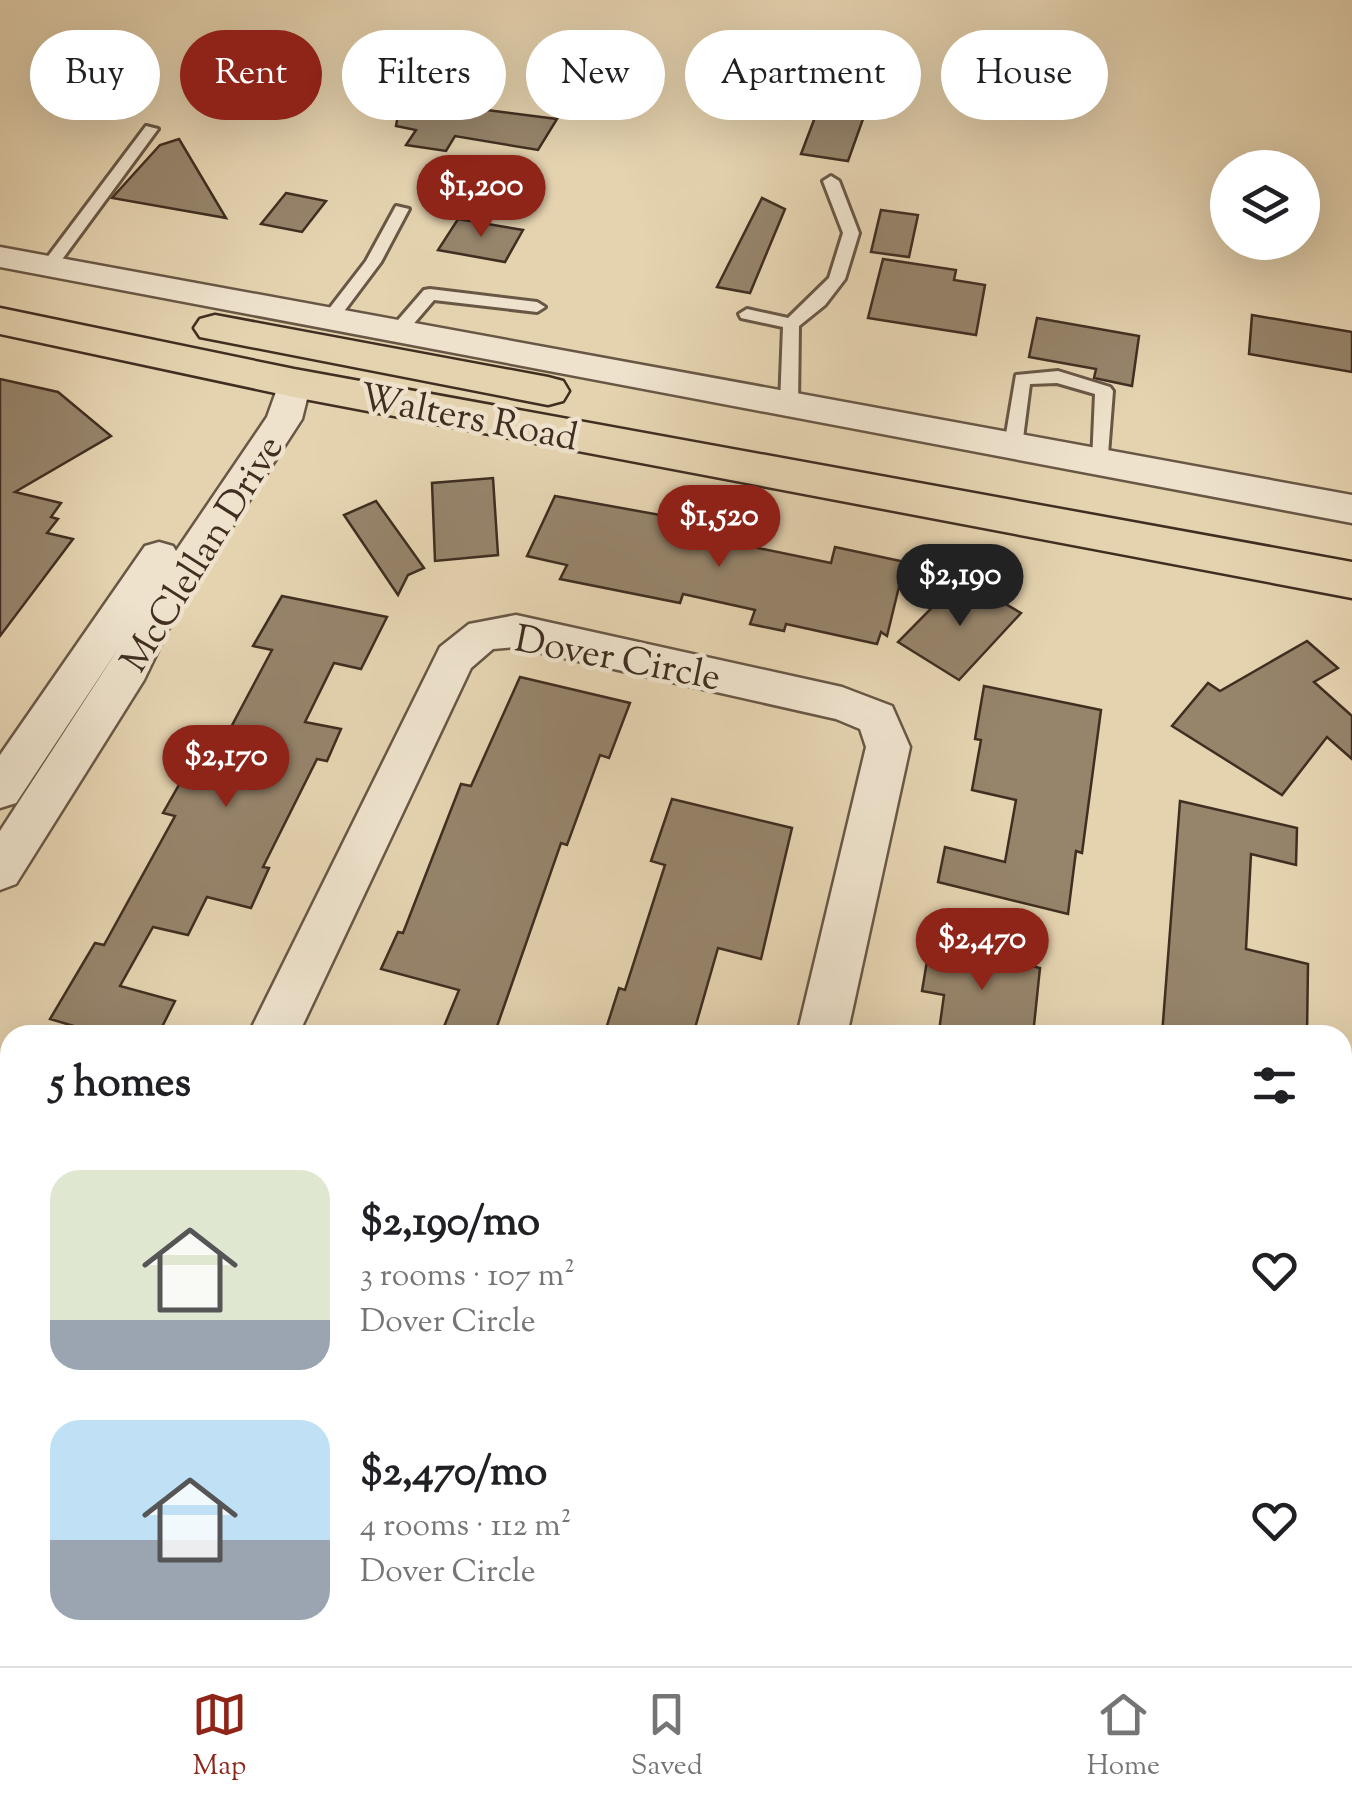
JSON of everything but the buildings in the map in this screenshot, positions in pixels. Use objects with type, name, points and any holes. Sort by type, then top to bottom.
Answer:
[{"type":"main road","name":"Walters Road","points":[[0,287],[314,350],[1352,544]]},
{"type":"main road","name":"Walters Road","points":[[0,321],[314,350],[1352,580]]},
{"type":"street","name":"Walters Road","points":[[0,257],[48,266],[314,350],[398,331],[1352,509]]},
{"type":"street","name":"McClellan Drive","points":[[0,790],[260,407],[314,350]]},
{"type":"street","name":"McClellan Drive","points":[[0,870],[129,669],[158,609],[284,419],[314,350]]},
{"type":"street","name":"Dover Circle","points":[[278,1025],[454,658],[482,634],[516,630],[842,704],[878,718],[888,747],[824,1025]]},
{"type":"lane","points":[[48,266],[151,129]]},
{"type":"lane","points":[[789,404],[791,324],[837,280],[851,233],[831,182]]},
{"type":"lane","points":[[314,350],[373,262],[401,209]]},
{"type":"lane","points":[[398,331],[430,294],[537,307]]},
{"type":"lane","points":[[746,314],[791,324]]},
{"type":"lane","points":[[1014,446],[1022,379],[1058,377],[1104,391],[1101,462]]}]
